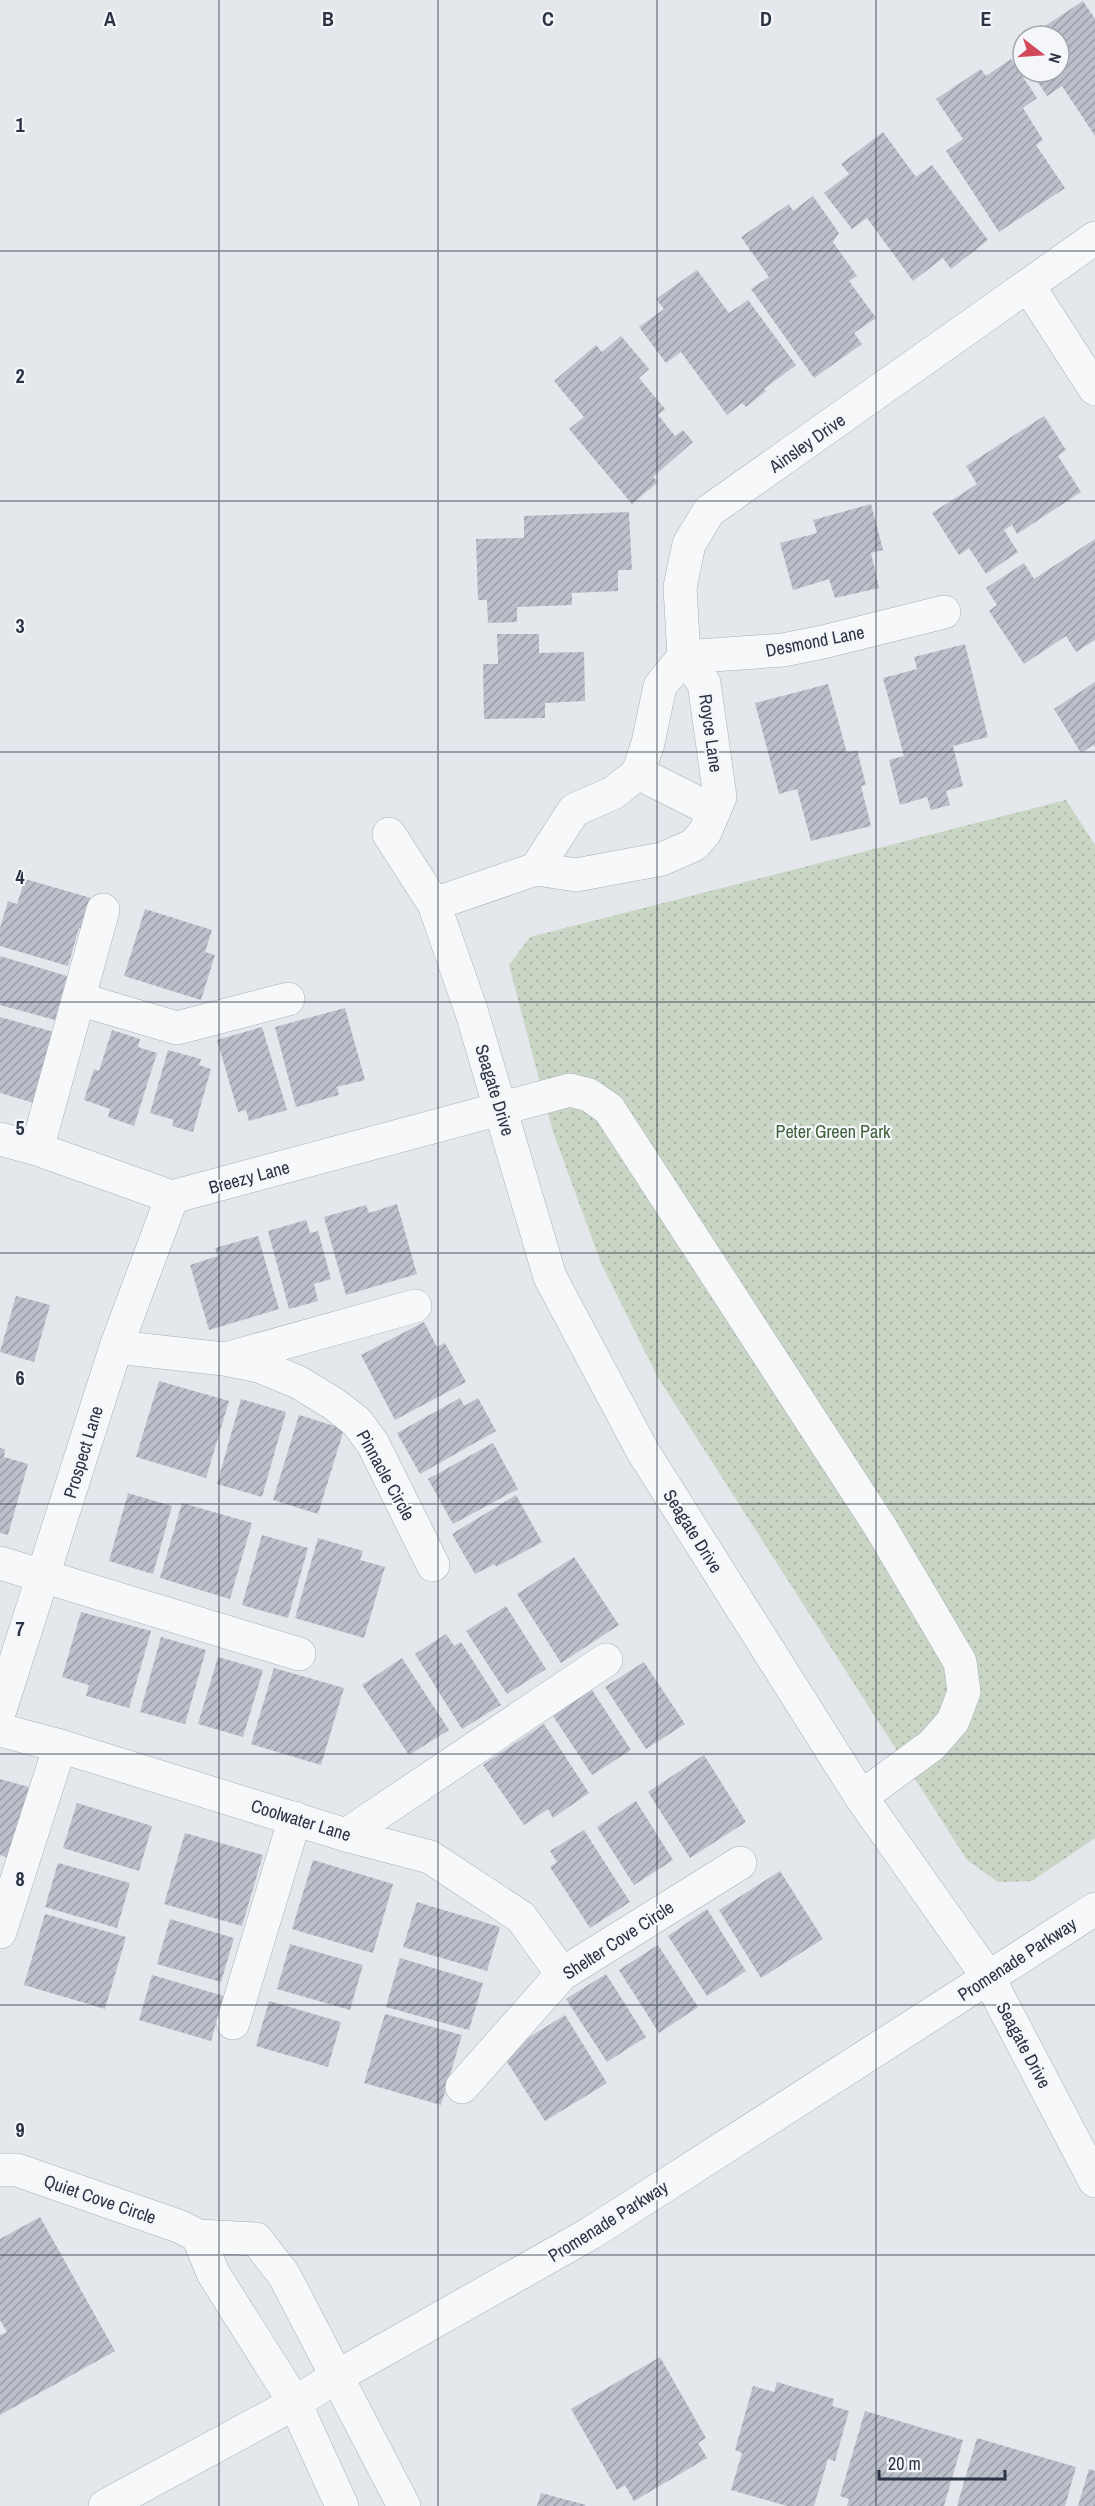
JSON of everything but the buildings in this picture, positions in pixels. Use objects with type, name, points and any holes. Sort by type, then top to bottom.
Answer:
[{"type":"street","name":"Ainsley Drive","points":[[684,657],[680,587],[689,544],[709,511],[1029,287],[1095,238]]},
{"type":"street","points":[[1029,287],[1095,389]]},
{"type":"street","name":"Desmond Lane","points":[[684,657],[783,650],[944,612]]},
{"type":"street","points":[[536,869],[574,810],[613,793],[638,773],[648,743],[660,686],[684,657]]},
{"type":"street","name":"Royce Lane","points":[[434,904],[536,869],[576,875],[662,859],[694,845],[705,832],[720,797],[704,683],[684,657]]},
{"type":"street","points":[[638,773],[714,811]]},
{"type":"street","name":"Seagate Drive","points":[[389,834],[434,904],[471,1011],[550,1277],[642,1449],[861,1797],[988,1977],[1095,2181]]},
{"type":"street","points":[[37,1149],[103,910]]},
{"type":"street","points":[[79,999],[177,1028],[288,999]]},
{"type":"street","name":"Breezy Lane","points":[[172,1197],[570,1090],[589,1095],[609,1108],[882,1528],[960,1662],[964,1692],[953,1721],[932,1745],[861,1797]]},
{"type":"street","points":[[0,1139],[37,1149],[172,1197]]},
{"type":"street","name":"Prospect Lane","points":[[0,1710],[116,1347],[172,1197]]},
{"type":"street","points":[[224,1359],[415,1306]]},
{"type":"street","name":"Pinnacle Circle","points":[[116,1347],[224,1359],[259,1366],[298,1382],[334,1404],[357,1422],[373,1444],[433,1565]]},
{"type":"street","points":[[0,1563],[299,1654]]},
{"type":"street","points":[[346,1835],[606,1660]]},
{"type":"street","name":"Coolwater Lane","points":[[0,1730],[60,1746],[346,1835],[430,1857],[521,1917],[562,1974]]},
{"type":"street","points":[[0,1932],[60,1746]]},
{"type":"street","points":[[233,2024],[294,1818]]},
{"type":"street","name":"Shelter Cove Circle","points":[[462,2087],[562,1974],[740,1863]]},
{"type":"street","name":"Promenade Parkway","points":[[105,2506],[296,2403],[591,2233],[1095,1909]]},
{"type":"street","name":"Quiet Cove Circle","points":[[0,2170],[17,2170],[181,2227],[198,2236],[256,2239],[284,2275],[404,2506]]},
{"type":"street","points":[[198,2236],[213,2273],[296,2403],[342,2506]]},
{"type":"green space","name":"Peter Green Park","points":[[1066,800],[1095,845],[1095,1838],[1032,1881],[998,1882],[967,1860],[657,1376],[601,1263],[553,1132],[509,965],[530,937]]}]
